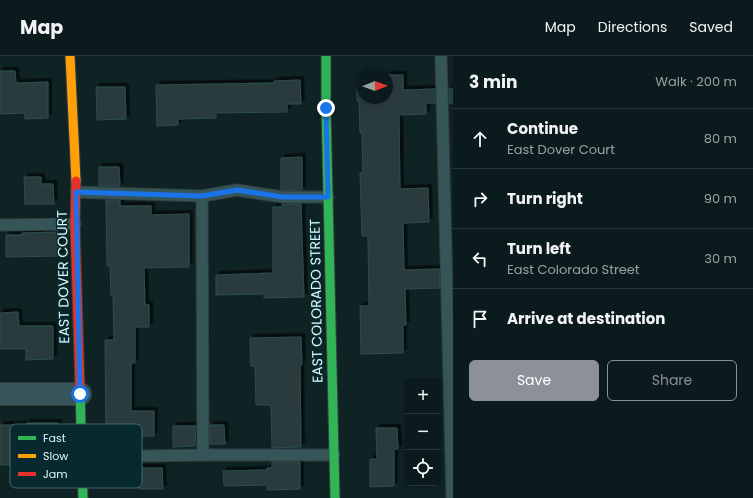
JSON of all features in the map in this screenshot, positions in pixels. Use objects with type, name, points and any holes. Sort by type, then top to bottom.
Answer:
[{"type":"street","name":"EAST DOVER COURT","points":[[70,56],[76,192],[75,224],[81,424]]},
{"type":"street","name":"EAST COLORADO STREET","points":[[326,56],[335,498]]},
{"type":"street","points":[[0,394],[80,394]]},
{"type":"street","name":"EAST DOVER COURT","points":[[83,488],[83,498]]},
{"type":"lane","points":[[441,56],[452,498]]},
{"type":"lane","points":[[76,192],[202,196],[237,190],[283,197],[328,197]]},
{"type":"lane","points":[[202,196],[204,454]]},
{"type":"lane","points":[[0,225],[75,224]]},
{"type":"lane","points":[[142,456],[204,454],[334,455]]},
{"type":"building","points":[[0,71],[15,71],[16,83],[48,82],[48,118],[25,119],[25,113],[0,114]]},
{"type":"building","points":[[393,75],[403,75],[403,90],[435,89],[435,103],[426,103],[426,114],[399,115],[400,189],[428,188],[429,222],[403,223],[404,270],[439,269],[440,288],[405,289],[406,325],[403,325],[403,353],[361,354],[360,306],[369,306],[368,236],[362,236],[360,173],[363,173],[362,133],[360,133],[359,104],[393,104]]},
{"type":"building","points":[[300,80],[301,104],[287,104],[287,112],[216,113],[216,118],[178,119],[178,125],[157,126],[156,85],[274,83],[274,81]]},
{"type":"building","points":[[96,87],[125,87],[126,119],[97,120]]},
{"type":"building","points":[[449,89],[453,89],[453,103],[449,103]]},
{"type":"building","points":[[302,157],[302,190],[281,190],[281,158]]},
{"type":"building","points":[[99,167],[119,167],[120,186],[99,186]]},
{"type":"building","points":[[24,177],[41,177],[41,184],[53,184],[54,204],[25,204]]},
{"type":"building","points":[[106,200],[120,200],[120,206],[151,206],[151,215],[189,214],[189,267],[144,268],[145,305],[149,305],[149,327],[135,327],[135,363],[131,363],[131,411],[154,411],[154,436],[142,436],[142,424],[106,424],[105,340],[114,340],[113,296],[111,296],[110,266],[107,266]]},
{"type":"building","points":[[282,204],[301,204],[304,297],[264,298],[264,294],[216,295],[216,275],[273,273],[273,207],[282,207]]},
{"type":"building","points":[[58,232],[59,256],[6,257],[6,235]]},
{"type":"building","points":[[18,312],[19,326],[53,326],[53,359],[26,360],[26,349],[0,349],[0,313]]},
{"type":"building","points":[[301,337],[301,447],[272,448],[271,405],[256,405],[255,366],[251,366],[250,338]]},
{"type":"building","points":[[58,423],[58,424],[27,424]]},
{"type":"building","points":[[0,425],[10,425],[10,465],[0,465]]},
{"type":"building","points":[[210,425],[224,425],[225,444],[210,444]]},
{"type":"building","points":[[173,426],[196,426],[195,446],[173,447]]},
{"type":"building","points":[[376,428],[397,428],[398,449],[394,449],[394,486],[370,487],[370,459],[377,459]]},
{"type":"building","points":[[272,462],[300,462],[300,489],[267,490],[267,485],[224,486],[223,471],[267,470],[267,468],[272,468]]},
{"type":"building","points":[[142,468],[162,468],[163,489],[139,489],[142,488]]},
{"type":"traffic: fast","points":[[326,56],[335,498]]},
{"type":"traffic: fast","points":[[80,390],[81,424]]},
{"type":"traffic: fast","points":[[83,488],[83,498]]},
{"type":"traffic: slow","points":[[70,56],[76,181]]},
{"type":"traffic: jam","points":[[76,181],[75,224],[80,390]]},
{"type":"route","points":[[80,394],[75,224],[76,192],[202,196],[237,190],[283,197],[328,197],[326,108]]}]
